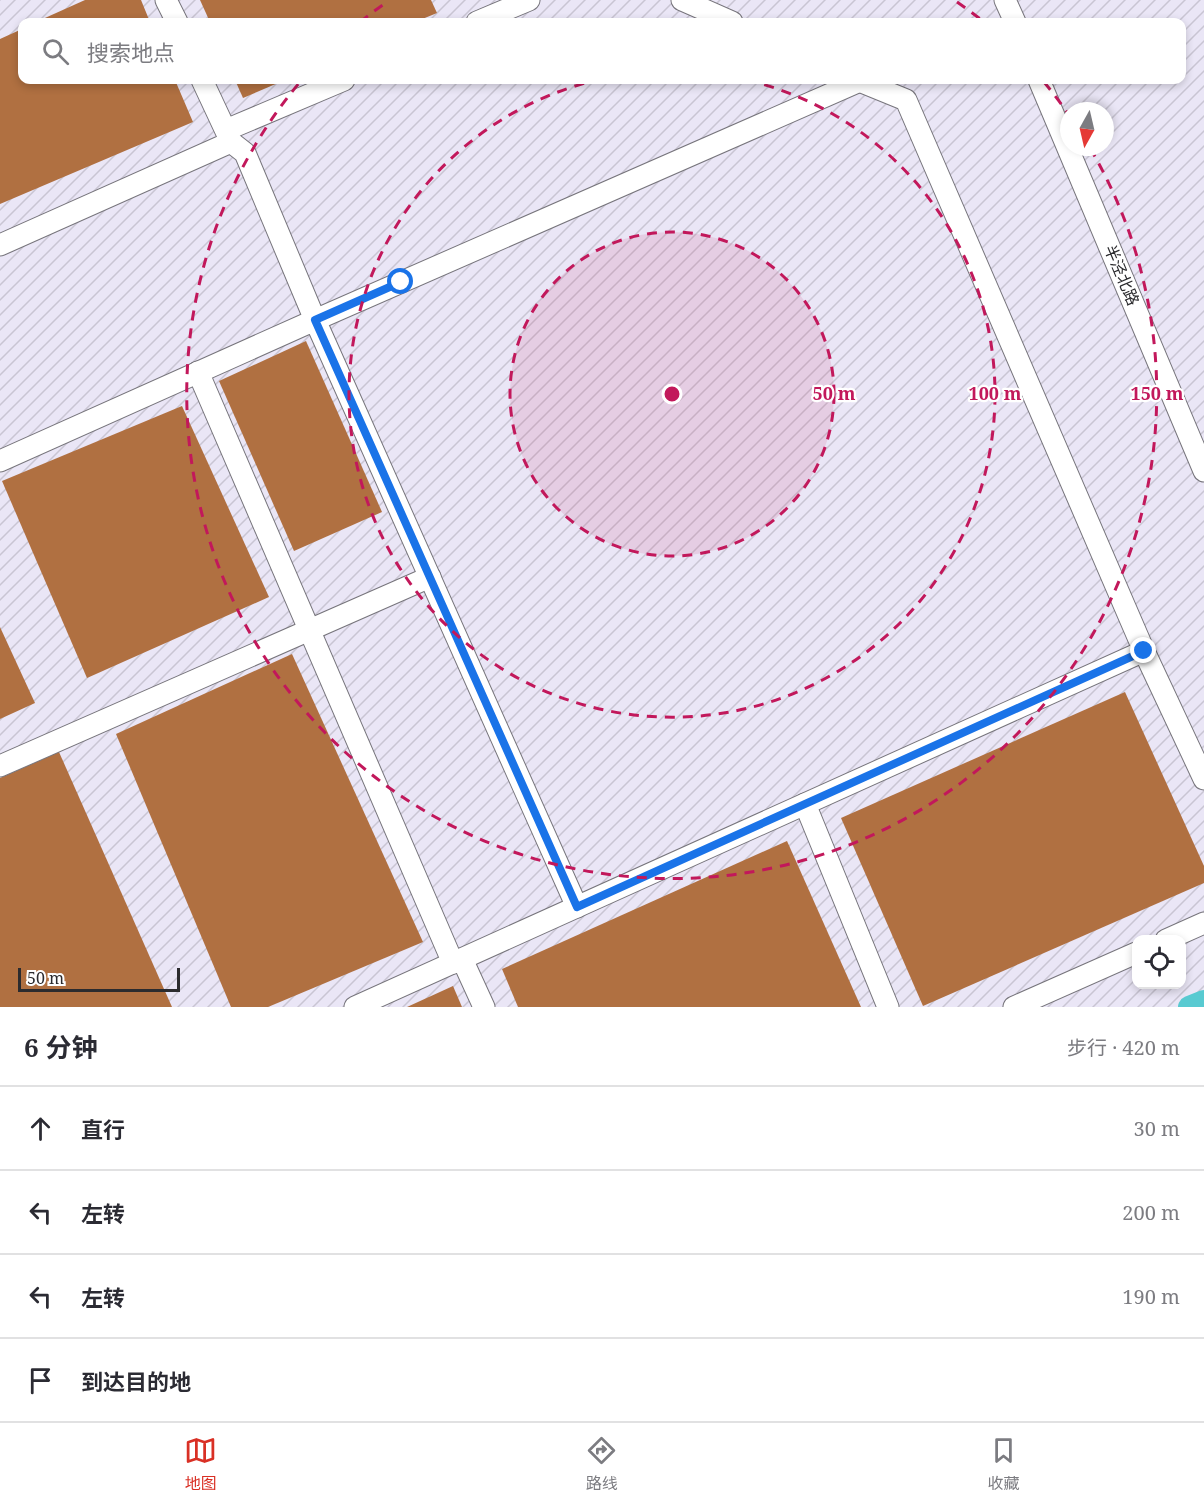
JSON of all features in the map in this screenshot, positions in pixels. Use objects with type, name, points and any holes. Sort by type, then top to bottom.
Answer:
[{"type":"street","points":[[166,0],[175,18]]},
{"type":"street","points":[[486,18],[529,0]]},
{"type":"street","points":[[682,0],[723,18]]},
{"type":"street","points":[[1005,0],[1013,18]]},
{"type":"street","points":[[204,84],[229,136],[245,153],[315,320],[577,907]]},
{"type":"street","points":[[0,245],[336,84]]},
{"type":"street","points":[[0,461],[850,84]]},
{"type":"street","points":[[868,84],[906,100],[1144,651],[1204,779]]},
{"type":"street","name":"半泾北路","points":[[1041,84],[1204,471]]},
{"type":"street","points":[[198,372],[457,961],[484,1007]]},
{"type":"street","points":[[0,766],[430,578]]},
{"type":"street","points":[[355,1007],[1144,651]]},
{"type":"street","points":[[805,804],[888,1007]]},
{"type":"street","points":[[1176,935],[1204,923]]},
{"type":"street","points":[[1014,1007],[1132,955]]},
{"type":"shaded area","points":[[0,0],[1204,0],[1204,1007],[0,1007]]},
{"type":"building","points":[[85,0],[141,0],[148,18],[45,18]]},
{"type":"building","points":[[200,0],[431,0],[437,13],[425,18],[208,18]]},
{"type":"building","points":[[18,31],[18,84],[177,84],[193,122],[0,204],[0,39]]},
{"type":"building","points":[[237,84],[276,84],[243,98]]},
{"type":"building","points":[[306,341],[382,512],[294,551],[219,381]]},
{"type":"building","points":[[182,406],[269,597],[87,678],[2,481]]},
{"type":"building","points":[[0,627],[35,703],[0,719]]},
{"type":"building","points":[[292,654],[423,942],[268,1007],[231,1007],[116,734]]},
{"type":"building","points":[[1125,692],[1204,866],[1204,883],[923,1006],[841,818]]},
{"type":"building","points":[[59,752],[172,1007],[0,1007],[0,778]]},
{"type":"building","points":[[787,841],[861,1007],[518,1007],[502,969]]},
{"type":"building","points":[[453,986],[462,1007],[407,1007]]},
{"type":"waterway","points":[[1189,1007],[1204,1001]]},
{"type":"route","points":[[401,282],[315,320],[577,907],[1144,651]]}]
